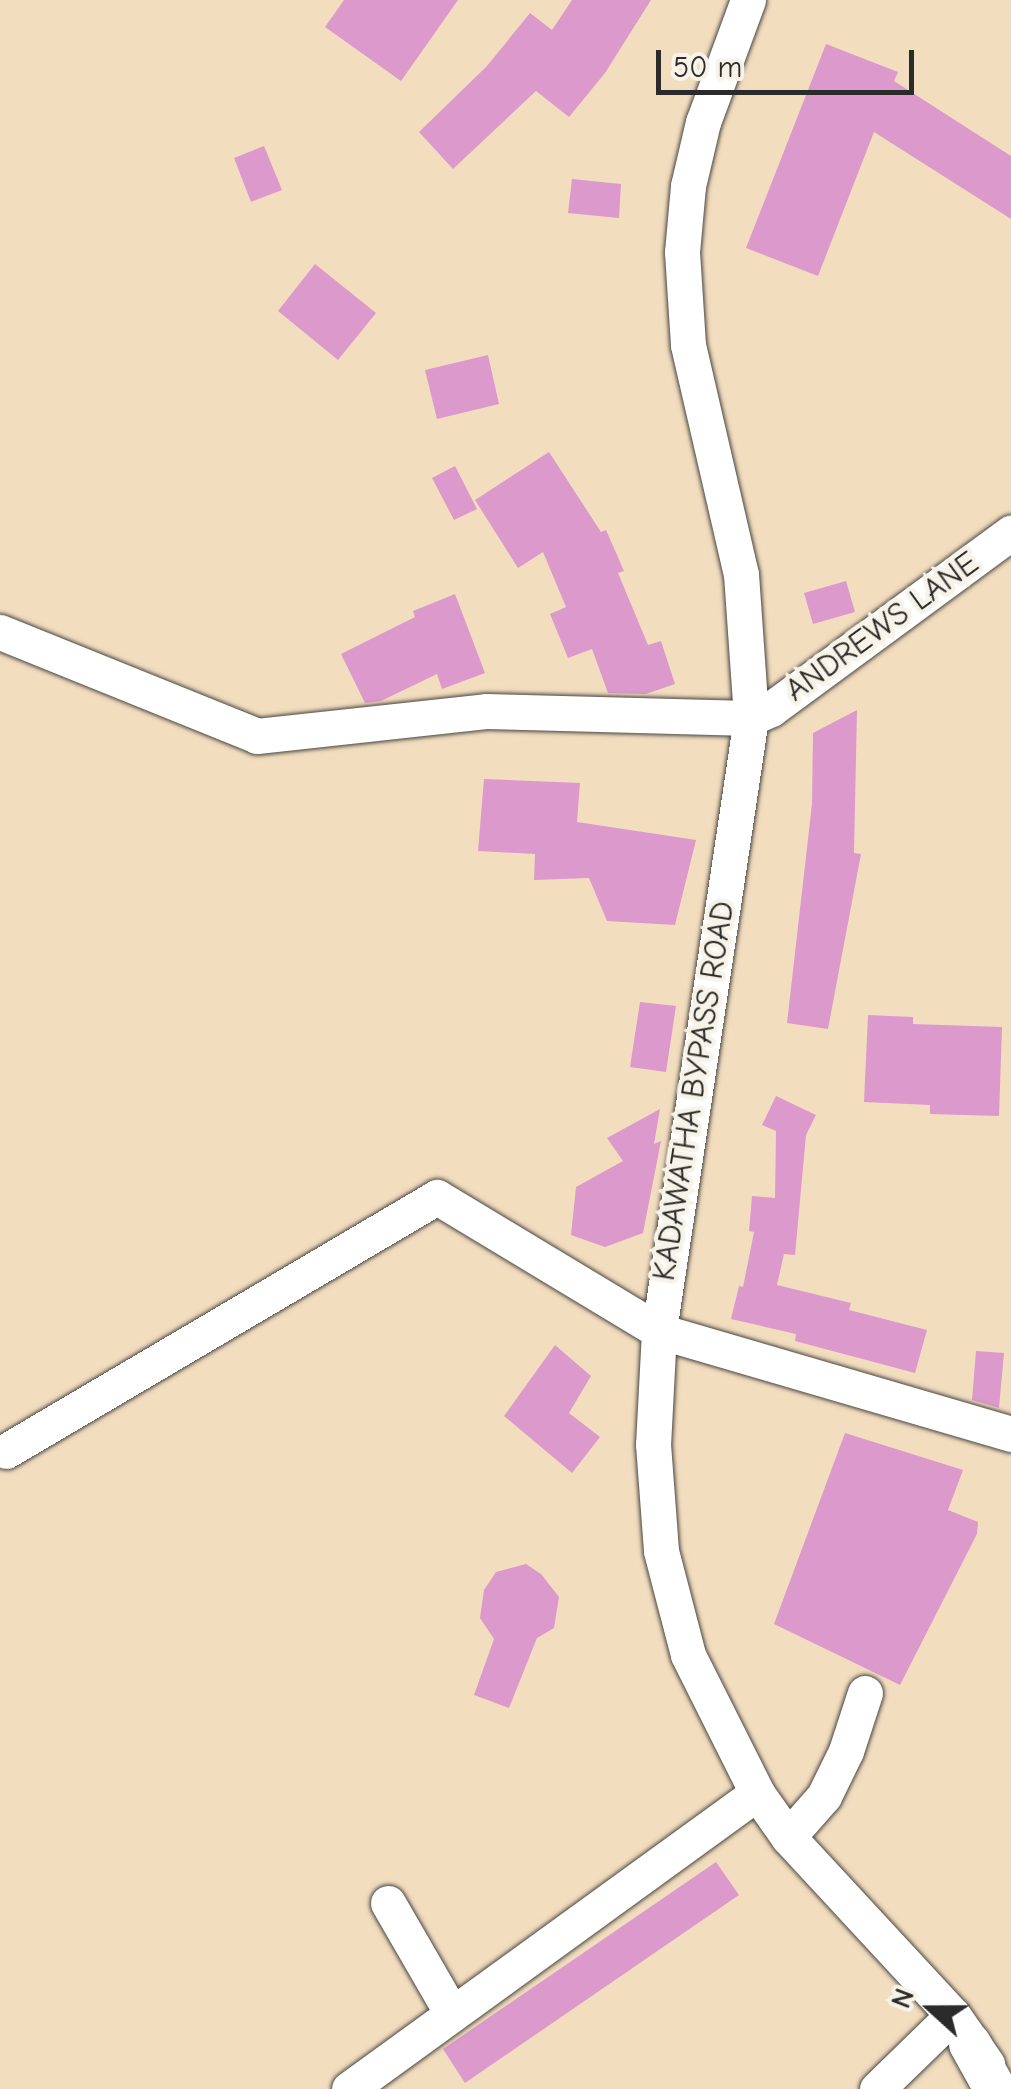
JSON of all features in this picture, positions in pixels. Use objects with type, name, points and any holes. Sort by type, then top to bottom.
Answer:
[{"type":"street","name":"KADAWATHA BYPASS ROAD","points":[[748,0],[703,122],[688,186],[682,252],[688,345],[740,574],[751,718],[659,1331],[653,1444],[661,1551],[688,1655],[757,1793],[788,1837],[992,2063]]},
{"type":"street","name":"ANDREWS LANE","points":[[751,718],[771,709],[1011,532]]},
{"type":"street","points":[[0,632],[257,736],[486,711],[751,718]]},
{"type":"street","points":[[6,1451],[437,1197],[659,1331],[1011,1434]]},
{"type":"street","points":[[788,1837],[824,1796],[846,1751],[865,1693]]},
{"type":"street","points":[[349,2089],[757,1793]]},
{"type":"street","points":[[388,1903],[452,2014]]},
{"type":"street","points":[[878,2089],[992,2063]]},
{"type":"building","points":[[344,0],[458,0],[401,81],[325,27]]},
{"type":"building","points":[[572,0],[651,0],[605,73],[569,117],[536,91],[453,169],[419,132],[487,66],[530,13],[552,30]]},
{"type":"building","points":[[826,44],[898,72],[894,81],[1011,156],[1011,219],[874,132],[818,276],[746,248]]},
{"type":"building","points":[[264,146],[282,190],[251,202],[234,158]]},
{"type":"building","points":[[572,179],[621,184],[619,218],[568,213]]},
{"type":"building","points":[[315,264],[376,313],[338,360],[278,311]]},
{"type":"building","points":[[488,355],[499,404],[437,419],[425,370]]},
{"type":"building","points":[[549,452],[601,532],[606,530],[624,571],[618,573],[648,645],[661,641],[675,684],[646,694],[608,693],[592,649],[568,658],[550,614],[566,607],[543,552],[518,568],[475,500]]},
{"type":"building","points":[[455,466],[477,509],[454,520],[432,478]]},
{"type":"building","points":[[846,581],[855,612],[813,624],[804,593]]},
{"type":"building","points":[[455,594],[485,673],[442,689],[437,674],[381,701],[365,703],[341,654],[415,617],[413,611]]},
{"type":"building","points":[[857,710],[854,853],[861,854],[828,1029],[787,1023],[812,804],[813,733]]},
{"type":"building","points":[[484,779],[580,783],[577,822],[696,840],[675,925],[607,921],[589,878],[534,880],[535,854],[478,851]]},
{"type":"building","points":[[640,1002],[676,1006],[666,1072],[630,1067]]},
{"type":"building","points":[[868,1015],[913,1017],[913,1024],[1002,1027],[999,1116],[930,1114],[930,1105],[864,1102]]},
{"type":"building","points":[[776,1096],[816,1115],[806,1135],[795,1255],[784,1254],[777,1285],[851,1303],[849,1310],[927,1330],[915,1373],[795,1341],[796,1334],[731,1319],[739,1286],[743,1287],[754,1232],[749,1231],[752,1196],[775,1198],[776,1131],[762,1125]]},
{"type":"building","points":[[660,1109],[654,1144],[661,1141],[643,1233],[605,1247],[571,1235],[576,1187],[623,1161],[607,1138]]},
{"type":"building","points":[[555,1345],[591,1376],[569,1413],[600,1437],[572,1473],[504,1416]]},
{"type":"building","points":[[976,1351],[1004,1353],[999,1408],[972,1400]]},
{"type":"building","points":[[845,1433],[963,1470],[948,1510],[978,1522],[977,1534],[900,1685],[774,1624]]},
{"type":"building","points":[[526,1564],[541,1574],[559,1597],[554,1628],[537,1638],[509,1708],[474,1695],[494,1639],[480,1618],[484,1590],[496,1572]]},
{"type":"building","points":[[716,1862],[739,1895],[465,2083],[443,2049]]}]
